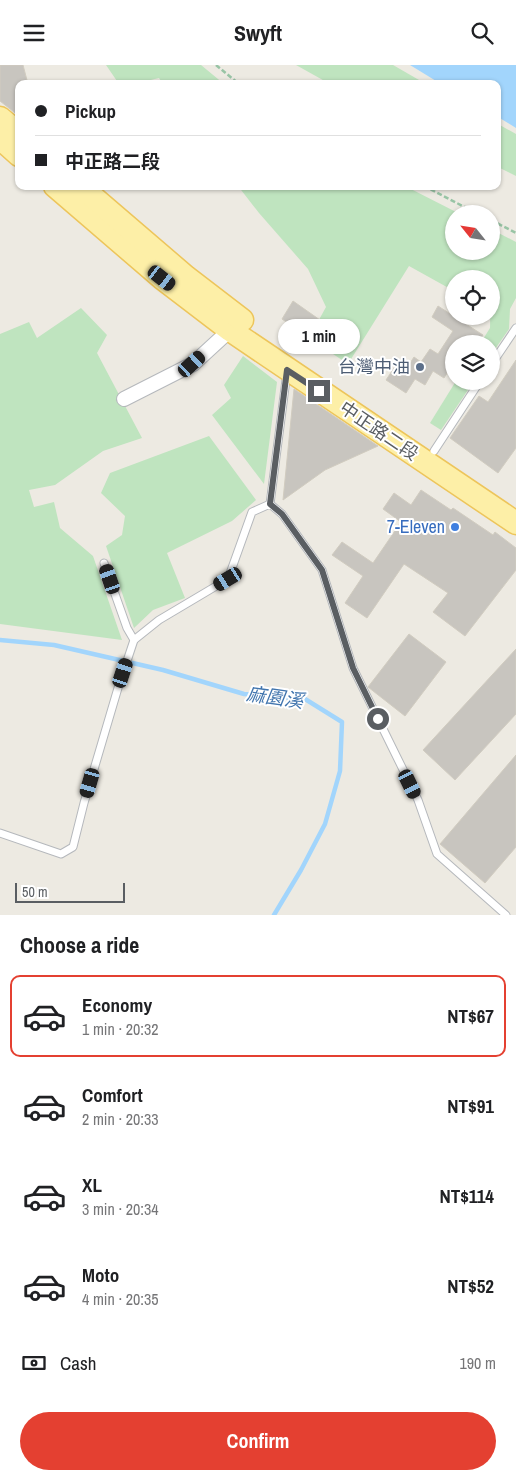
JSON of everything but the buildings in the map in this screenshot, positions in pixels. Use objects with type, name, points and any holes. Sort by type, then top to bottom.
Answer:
[{"type":"main road","points":[[0,118],[15,131]]},
{"type":"main road","points":[[0,138],[15,151]]},
{"type":"main road","name":"中正路二段","points":[[60,190],[162,278],[230,330],[516,523]]},
{"type":"main road","name":"中正路二段","points":[[85,190],[186,277],[236,316],[516,506]]},
{"type":"street","points":[[124,399],[192,364],[230,330]]},
{"type":"lane","points":[[500,352],[516,328]]},
{"type":"lane","points":[[270,504],[287,370]]},
{"type":"lane","points":[[434,451],[474,390]]},
{"type":"lane","points":[[0,833],[61,854],[74,847],[84,803],[134,640],[159,621],[228,579],[252,512],[270,504]]},
{"type":"lane","points":[[270,504],[282,514],[322,570],[353,668],[418,800],[437,854],[506,915]]},
{"type":"lane","points":[[104,563],[127,628],[134,640]]},
{"type":"path","points":[[216,65],[234,80]]},
{"type":"path","points":[[432,190],[461,205]]},
{"type":"path","points":[[500,225],[516,233]]},
{"type":"green space","points":[[106,65],[201,65],[219,80],[160,80],[159,78],[151,80],[116,80]]},
{"type":"green space","points":[[296,65],[393,65],[419,80],[323,80]]},
{"type":"green space","points":[[501,126],[516,134],[516,176],[501,168]]},
{"type":"green space","points":[[241,190],[413,190],[445,206],[445,260],[500,260],[500,234],[516,242],[516,298],[510,309],[509,329],[500,342],[500,335],[486,335],[490,325],[500,325],[500,270],[445,270],[445,286],[409,266],[348,364],[309,338],[326,307],[308,269]]},
{"type":"green space","points":[[81,308],[107,335],[97,353],[142,438],[103,451],[55,485],[29,490],[34,507],[54,502],[60,528],[93,556],[122,640],[0,624],[0,334],[29,322],[37,338]]},
{"type":"green space","points":[[243,356],[277,382],[264,484],[212,415],[231,398],[224,385]]},
{"type":"green space","points":[[450,390],[468,390],[441,430],[430,423]]},
{"type":"green space","points":[[209,436],[256,500],[232,521],[167,553],[185,598],[153,610],[134,628],[106,546],[122,535],[125,516],[101,493],[110,473]]},
{"type":"water","points":[[410,65],[516,65],[516,128],[501,119],[501,80],[434,80]]},
{"type":"waterway","name":"麻園溪","points":[[0,640],[54,645],[163,670],[244,694],[305,699],[342,722],[340,771],[325,824],[301,870],[274,915]]},
{"type":"place","name":"台灣中油","points":[[420,367]]},
{"type":"place","name":"7-Eleven","points":[[455,527]]},
{"type":"route","points":[[319,391],[287,370],[270,504],[282,514],[322,570],[353,668],[378,719]]}]
